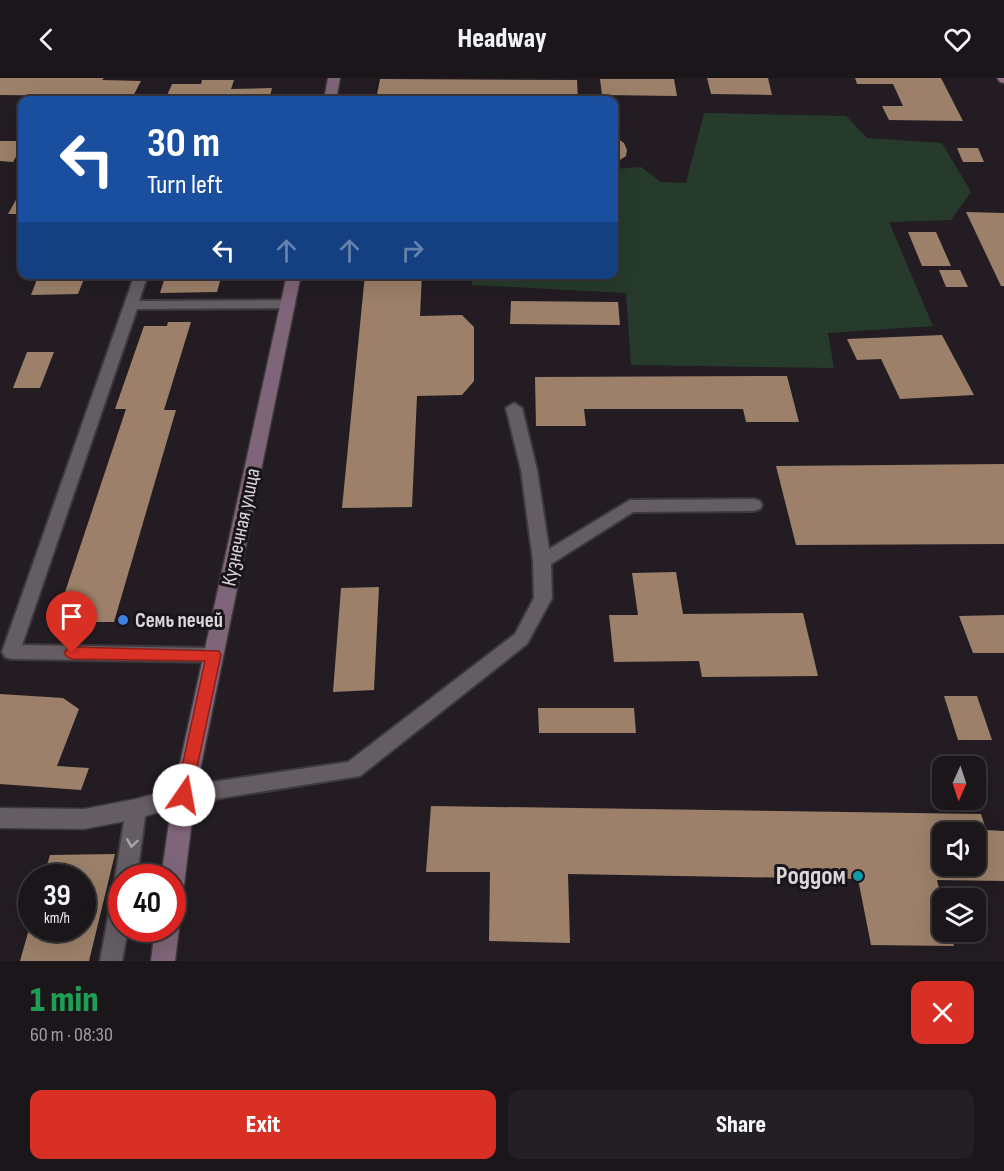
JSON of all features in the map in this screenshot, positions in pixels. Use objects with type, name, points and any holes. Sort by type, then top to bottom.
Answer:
[{"type":"street","points":[[331,96],[334,78]]},
{"type":"street","name":"Кузнечная улица","points":[[175,864],[184,795],[293,279]]},
{"type":"street","points":[[0,818],[84,819],[136,809],[184,795]]},
{"type":"street","points":[[162,961],[165,942]]},
{"type":"lane","points":[[140,279],[88,436],[11,652],[214,655]]},
{"type":"lane","points":[[131,305],[288,304]]},
{"type":"lane","points":[[184,795],[353,770],[520,639],[543,598],[542,561],[529,470],[514,408]]},
{"type":"lane","points":[[542,561],[630,506],[754,505]]},
{"type":"lane","points":[[128,864],[136,809]]},
{"type":"lane","points":[[111,961],[114,942]]},
{"type":"green space","points":[[704,113],[846,116],[867,138],[942,143],[971,192],[951,220],[889,222],[933,326],[828,333],[834,368],[631,365],[626,293],[472,285],[471,279],[618,279],[618,169],[641,167],[661,182],[686,183]]},
{"type":"building","points":[[0,78],[104,78],[102,80],[141,81],[133,96],[0,95]]},
{"type":"building","points":[[707,78],[768,78],[772,95],[711,94]]},
{"type":"building","points":[[855,78],[941,78],[963,121],[889,120],[882,106],[903,106],[893,84],[857,84]]},
{"type":"building","points":[[380,79],[577,80],[578,96],[377,96]]},
{"type":"building","points":[[600,79],[674,79],[677,96],[602,95]]},
{"type":"building","points":[[202,80],[234,80],[231,89],[272,88],[270,96],[167,96],[172,84],[201,84]]},
{"type":"building","points":[[618,139],[624,143],[627,150],[626,156],[618,161]]},
{"type":"building","points":[[0,141],[18,141],[18,153],[13,162],[0,161]]},
{"type":"building","points":[[957,148],[978,148],[984,162],[963,162]]},
{"type":"building","points":[[18,196],[18,214],[8,214]]},
{"type":"building","points":[[966,212],[1004,213],[1004,286],[1001,286]]},
{"type":"building","points":[[908,232],[936,232],[951,266],[922,266]]},
{"type":"building","points":[[939,270],[960,270],[968,287],[946,287]]},
{"type":"building","points":[[37,279],[84,279],[78,294],[31,295]]},
{"type":"building","points":[[164,279],[221,279],[217,292],[160,293]]},
{"type":"building","points":[[365,279],[422,279],[420,316],[462,315],[474,327],[474,381],[462,395],[417,396],[412,507],[342,508]]},
{"type":"building","points":[[511,301],[618,302],[620,325],[510,324]]},
{"type":"building","points":[[168,322],[191,322],[164,410],[176,410],[114,622],[55,622],[126,409],[115,409],[144,326],[167,326]]},
{"type":"building","points":[[942,335],[974,395],[900,399],[881,359],[857,360],[847,339]]},
{"type":"building","points":[[27,352],[54,352],[40,388],[13,388]]},
{"type":"building","points":[[787,376],[799,422],[746,422],[743,409],[584,409],[586,426],[536,426],[535,377]]},
{"type":"building","points":[[1004,464],[1004,544],[796,545],[776,466]]},
{"type":"building","points":[[676,572],[683,614],[803,613],[818,676],[702,677],[699,661],[614,662],[609,615],[638,615],[632,573]]},
{"type":"building","points":[[379,587],[374,690],[333,692],[341,588]]},
{"type":"building","points":[[1004,615],[1004,653],[973,653],[959,616]]},
{"type":"building","points":[[0,694],[63,698],[79,709],[57,766],[89,768],[81,790],[0,784]]},
{"type":"building","points":[[944,696],[977,696],[992,740],[958,740]]},
{"type":"building","points":[[538,708],[634,708],[636,733],[539,733]]},
{"type":"building","name":"Роддом","points":[[431,806],[981,814],[984,822],[932,822],[932,876],[986,876],[986,830],[1004,831],[1004,881],[937,880],[939,888],[932,888],[932,942],[953,942],[954,946],[871,945],[858,879],[568,874],[570,943],[489,941],[490,872],[426,872]]},
{"type":"building","points":[[115,854],[113,864],[108,864],[108,883],[96,932],[96,864],[47,864],[50,855]]},
{"type":"building","points":[[25,942],[94,942],[89,961],[20,961]]},
{"type":"place","name":"Семь печей","points":[[123,620]]},
{"type":"place","name":"Роддом","points":[[858,876]]},
{"type":"route","points":[[72,653],[214,655],[184,795]]}]
